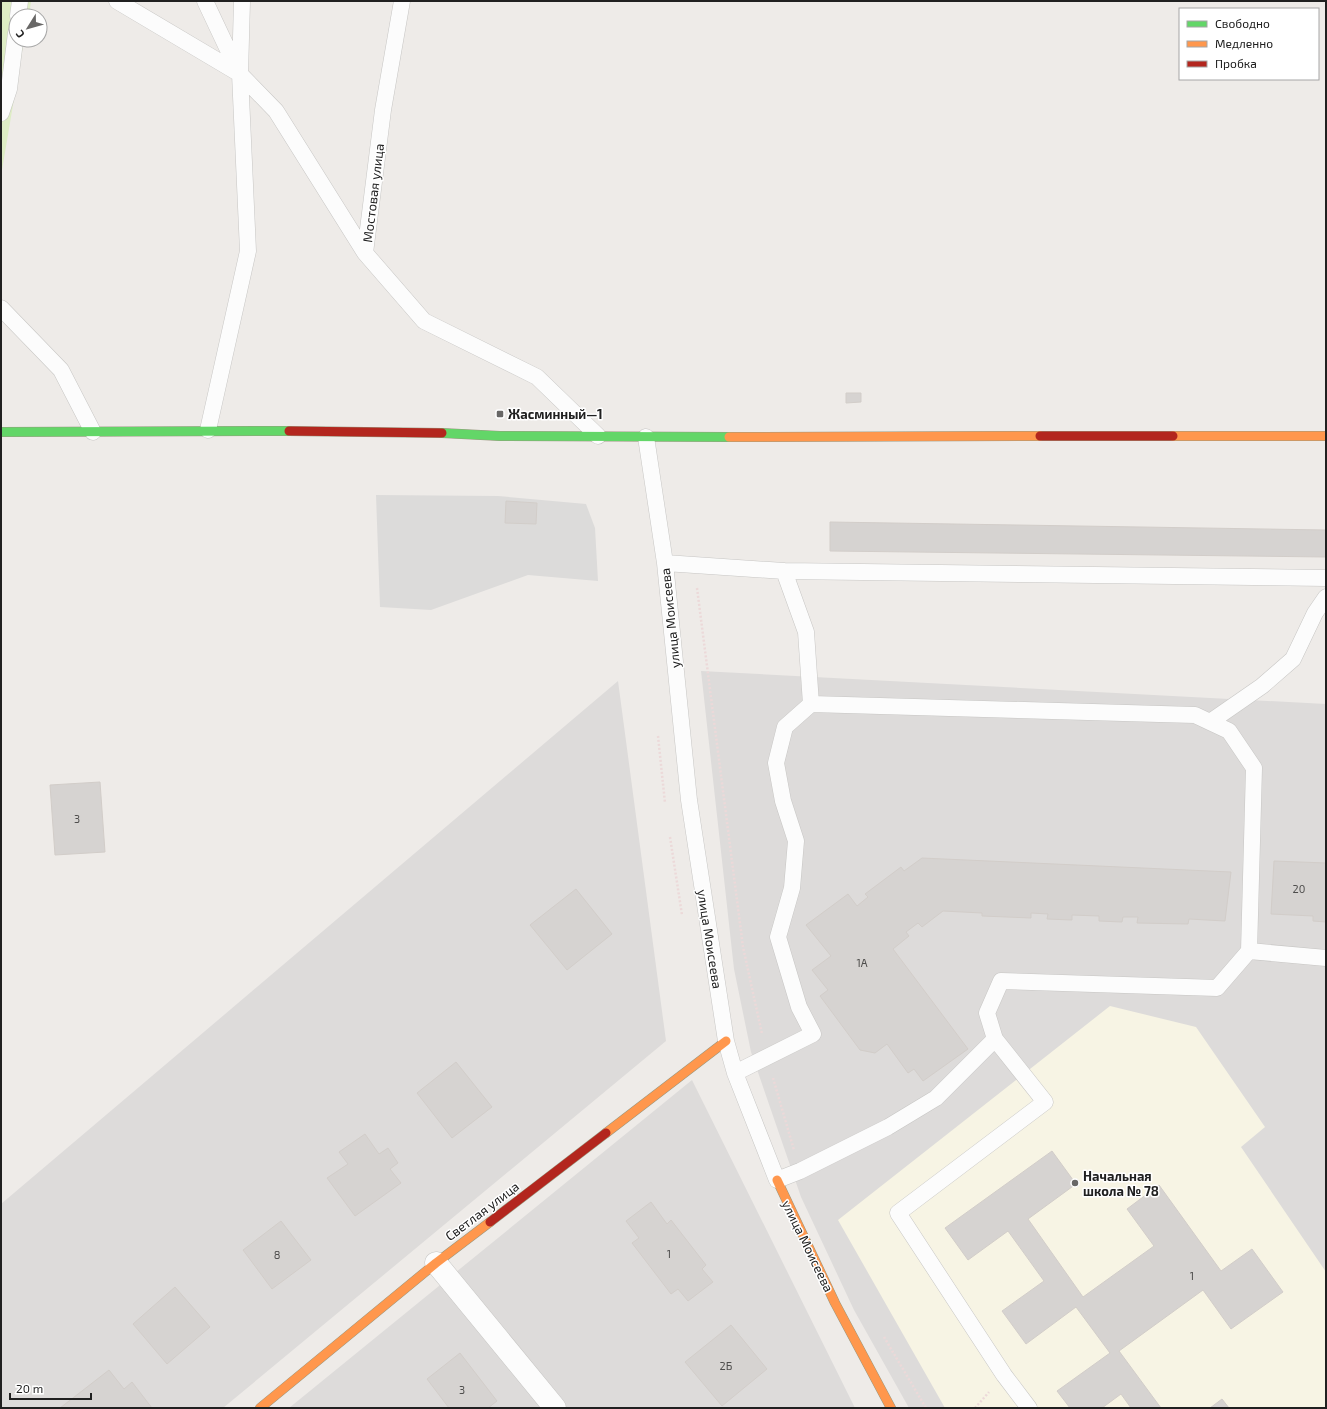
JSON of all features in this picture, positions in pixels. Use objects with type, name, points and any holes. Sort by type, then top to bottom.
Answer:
[{"type":"main road","points":[[1,432],[208,430],[412,432],[500,436],[646,437],[1326,436]]},
{"type":"main road","name":"Светлая улица","points":[[260,1408],[436,1263],[726,1041]]},
{"type":"main road","name":"улица Моисеева","points":[[777,1180],[835,1303],[891,1408]]},
{"type":"street","points":[[436,1263],[555,1408]]},
{"type":"lane","points":[[117,1],[240,74],[276,111],[365,253]]},
{"type":"lane","points":[[205,1],[240,74]]},
{"type":"lane","points":[[208,430],[248,251],[240,74],[242,1]]},
{"type":"lane","name":"Мостовая улица","points":[[402,1],[384,110],[365,253],[424,321],[537,377],[598,436]]},
{"type":"lane","points":[[1,113],[9,89],[14,48]]},
{"type":"lane","points":[[1,308],[61,370],[93,432]]},
{"type":"lane","name":"улица Моисеева","points":[[646,437],[665,563],[689,800],[726,1041],[735,1073],[777,1180]]},
{"type":"lane","points":[[665,563],[784,571],[1326,578]]},
{"type":"lane","points":[[784,571],[806,632],[811,704]]},
{"type":"lane","points":[[1210,722],[1262,686],[1293,659],[1315,613],[1326,597]]},
{"type":"lane","points":[[735,1073],[813,1034],[799,1007],[778,937],[792,888],[796,841],[783,801],[776,763],[786,727],[811,704],[1195,715],[1229,731],[1254,768],[1249,951],[1217,988],[1001,981],[987,1013],[995,1039],[1045,1102],[898,1213],[1004,1375],[1030,1408]]},
{"type":"lane","points":[[1249,951],[1326,958]]},
{"type":"lane","points":[[777,1180],[800,1171],[882,1130],[936,1098],[995,1039]]},
{"type":"path","points":[[697,583],[743,947],[767,1057],[786,1125]]},
{"type":"shaded area","points":[[376,495],[498,496],[586,504],[595,528],[598,581],[528,575],[431,610],[380,607]]},
{"type":"shaded area","points":[[701,671],[1326,704],[1326,1408],[909,1408],[854,1310],[801,1197],[751,1052],[734,969]]},
{"type":"shaded area","points":[[618,681],[666,1041],[223,1408],[1,1408],[1,1204]]},
{"type":"shaded area","name":"Начальная школа № 78","points":[[1110,1006],[1196,1027],[1265,1127],[1241,1147],[1326,1272],[1326,1408],[945,1408],[838,1220]]},
{"type":"shaded area","points":[[692,1080],[855,1408],[289,1408]]},
{"type":"green space","points":[[1,1],[31,1],[30,8],[8,8],[8,48],[23,48],[1,176]]},
{"type":"building","points":[[846,393],[861,393],[861,402],[846,403]]},
{"type":"building","points":[[506,501],[537,503],[536,524],[505,523]]},
{"type":"building","points":[[830,522],[1326,530],[1326,557],[830,551]]},
{"type":"building","points":[[100,782],[105,852],[55,855],[50,785]]},
{"type":"building","points":[[922,858],[1231,872],[1225,921],[1189,919],[1188,924],[1137,923],[1138,917],[1123,917],[1122,922],[1099,921],[1099,916],[1072,915],[1072,920],[1047,919],[1048,914],[1031,913],[1031,918],[982,916],[982,913],[943,911],[922,927],[918,923],[906,932],[909,936],[893,949],[968,1049],[923,1081],[914,1069],[908,1073],[887,1044],[875,1053],[860,1050],[820,996],[828,990],[812,970],[831,956],[806,925],[848,894],[857,906],[868,897],[865,894],[901,867],[904,871]]},
{"type":"building","points":[[1274,861],[1326,863],[1326,922],[1313,921],[1313,916],[1271,914]]},
{"type":"building","points":[[576,889],[612,934],[567,970],[530,925]]},
{"type":"building","points":[[456,1062],[492,1107],[452,1138],[417,1093]]},
{"type":"building","points":[[365,1134],[379,1154],[388,1148],[398,1163],[390,1169],[401,1183],[355,1216],[327,1178],[348,1164],[339,1152]]},
{"type":"building","points":[[1052,1151],[1076,1184],[1028,1219],[1083,1297],[1154,1246],[1127,1209],[1159,1185],[1221,1271],[1252,1249],[1283,1292],[1231,1329],[1203,1290],[1119,1351],[1161,1408],[1131,1408],[1121,1394],[1102,1408],[1070,1408],[1057,1391],[1110,1353],[1076,1307],[1026,1344],[1002,1311],[1044,1281],[1008,1231],[968,1260],[945,1228]]},
{"type":"building","points":[[651,1202],[667,1224],[671,1220],[706,1265],[702,1269],[713,1282],[688,1301],[678,1289],[671,1294],[632,1243],[639,1238],[626,1221]]},
{"type":"building","points":[[281,1221],[311,1260],[272,1289],[243,1250]]},
{"type":"building","points":[[175,1287],[210,1327],[167,1364],[133,1324]]},
{"type":"building","points":[[731,1325],[767,1369],[722,1406],[685,1362]]},
{"type":"building","points":[[460,1353],[497,1401],[488,1408],[449,1408],[427,1379]]},
{"type":"building","points":[[109,1370],[124,1389],[132,1382],[152,1408],[60,1408]]},
{"type":"building","points":[[1222,1399],[1229,1408],[1210,1408]]},
{"type":"traffic: fast","points":[[1,432],[289,431]]},
{"type":"traffic: fast","points":[[442,433],[500,436],[729,437]]},
{"type":"traffic: slow","points":[[729,437],[1040,436]]},
{"type":"traffic: slow","points":[[1173,436],[1326,436]]},
{"type":"traffic: slow","points":[[606,1133],[726,1041]]},
{"type":"traffic: slow","points":[[777,1180],[835,1303],[891,1408]]},
{"type":"traffic: slow","points":[[260,1408],[436,1263],[490,1222]]},
{"type":"traffic: jam","points":[[289,431],[442,433]]},
{"type":"traffic: jam","points":[[1040,436],[1173,436]]},
{"type":"traffic: jam","points":[[490,1222],[606,1133]]},
{"type":"place","name":"Жасминный—1","points":[[500,414]]},
{"type":"place","name":"Начальная школа № 78","points":[[1075,1183]]}]
